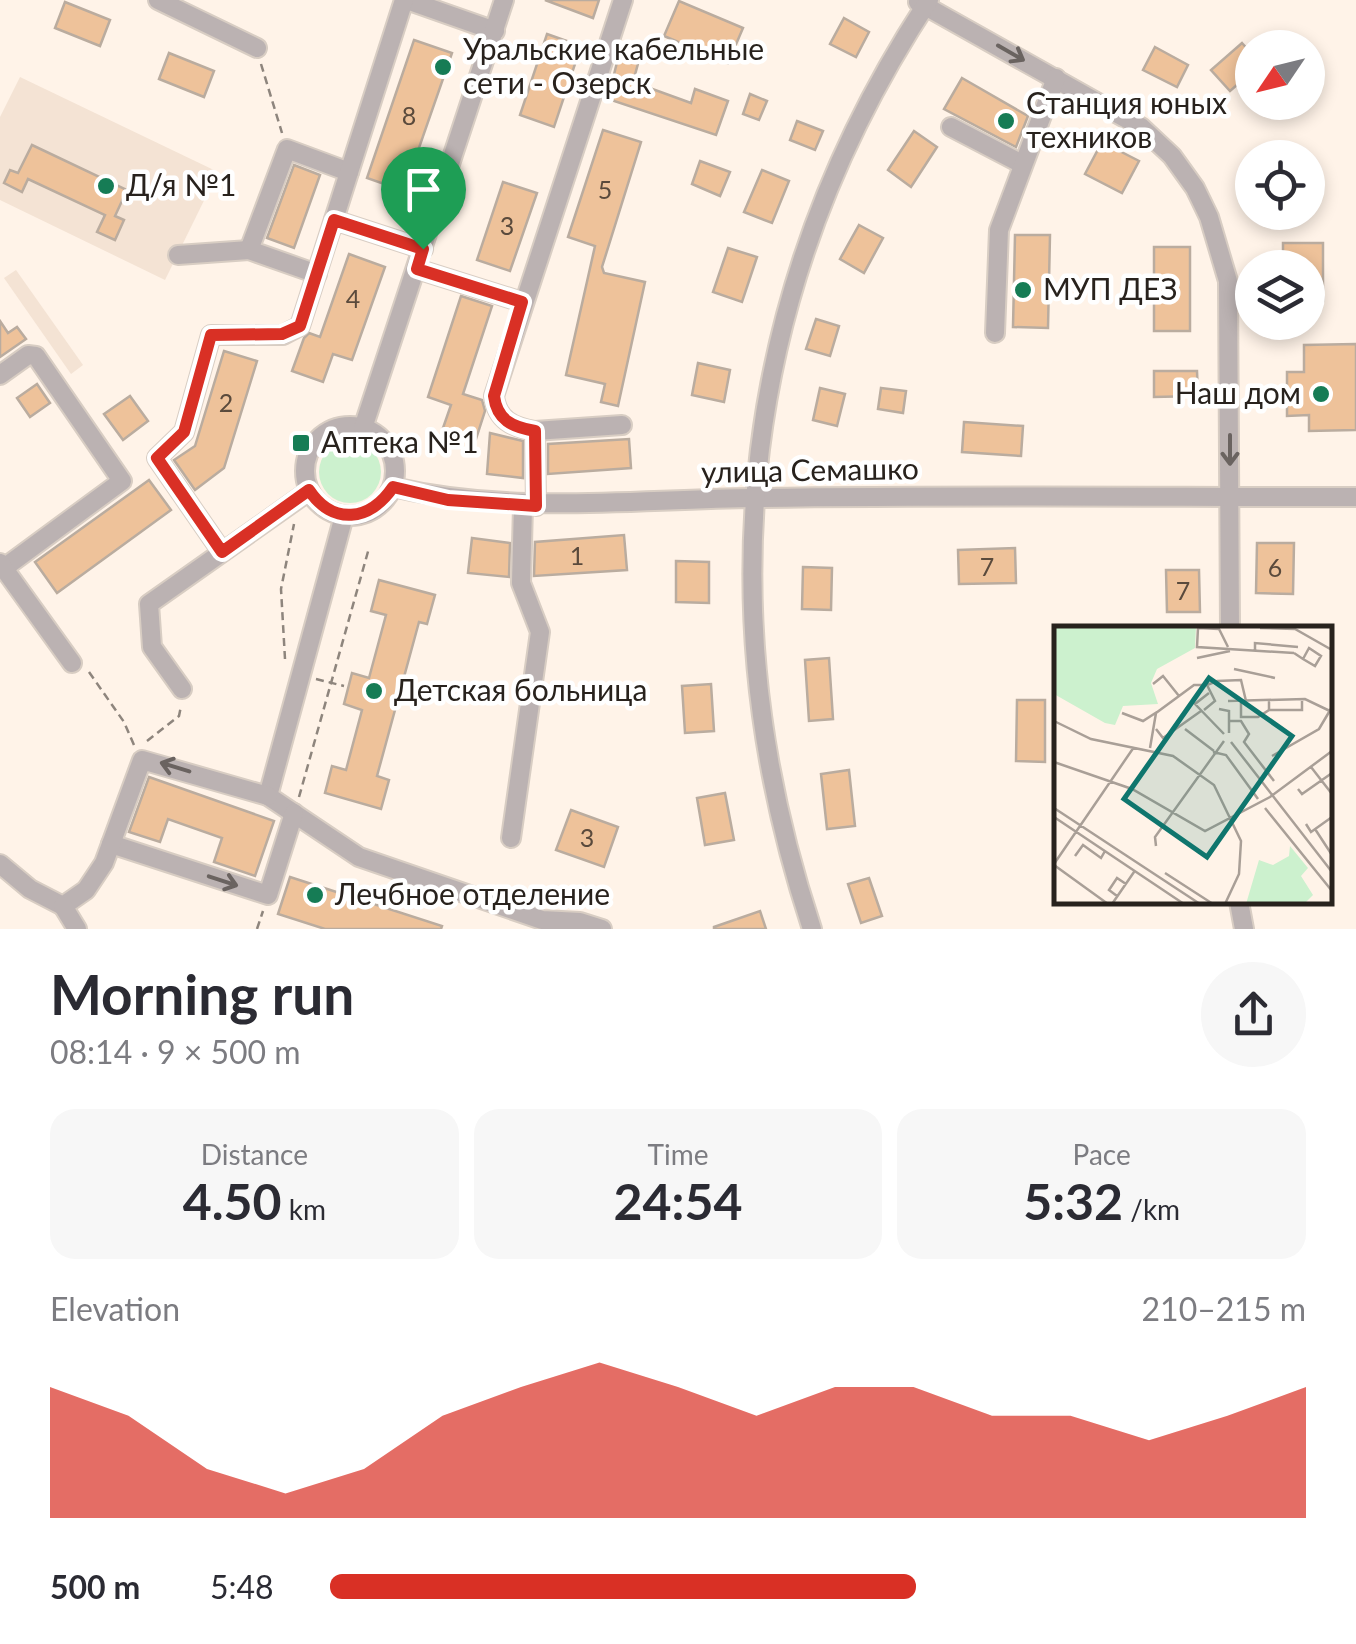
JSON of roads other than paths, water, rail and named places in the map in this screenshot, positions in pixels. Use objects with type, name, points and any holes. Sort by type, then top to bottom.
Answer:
[{"type":"street","points":[[158,0],[256,48]]},
{"type":"street","points":[[222,552],[157,458],[184,432],[211,335],[282,334],[300,326],[405,0],[495,32]]},
{"type":"street","points":[[363,428],[504,0]]},
{"type":"street","points":[[622,424],[535,431],[515,428],[496,411],[494,396],[623,0]]},
{"type":"street","points":[[812,929],[772,788],[757,700],[751,612],[753,498],[765,402],[801,255],[877,88],[923,2],[1141,127],[1172,156],[1209,216],[1228,282],[1230,626]]},
{"type":"street","points":[[995,333],[999,230],[1056,78]]},
{"type":"street","points":[[952,127],[1022,164]]},
{"type":"street","points":[[250,250],[286,149],[349,172]]},
{"type":"street","points":[[334,220],[423,249]]},
{"type":"street","points":[[178,254],[250,250],[316,274]]},
{"type":"street","points":[[417,269],[522,302]]},
{"type":"street","points":[[0,375],[28,355],[36,356],[122,481],[2,565],[78,664]]},
{"type":"street","points":[[334,428],[363,428],[386,445],[393,458],[393,487],[373,510],[344,516],[329,512],[309,490],[306,461],[311,447],[334,428]]},
{"type":"street","points":[[511,838],[540,632],[521,583],[535,431]]},
{"type":"street","name":"улица Семашко","points":[[393,487],[448,500],[530,506],[753,498],[1356,497]]},
{"type":"street","points":[[182,689],[152,646],[148,604],[309,490]]},
{"type":"street","points":[[268,796],[344,516]]},
{"type":"street","points":[[63,906],[95,878],[142,760],[268,796],[359,857],[542,920],[580,922],[602,929]]},
{"type":"street","points":[[111,844],[268,895],[294,813]]},
{"type":"street","points":[[0,864],[30,889],[63,906],[77,929]]},
{"type":"street","points":[[1239,904],[1244,929]]},
{"type":"place","name":"Уральские кабельные сети - Озерск","points":[[443,67]]},
{"type":"place","name":"Станция юных техников","points":[[1006,121]]},
{"type":"place","name":"Д/я №1","points":[[106,186]]},
{"type":"place","name":"МУП ДЕЗ","points":[[1023,290]]},
{"type":"place","name":"Наш дом","points":[[1321,394]]},
{"type":"place","name":"Аптека №1","points":[[301,443]]},
{"type":"place","name":"Детская больница","points":[[374,691]]},
{"type":"place","name":"Лечбное отделение","points":[[315,895]]}]
